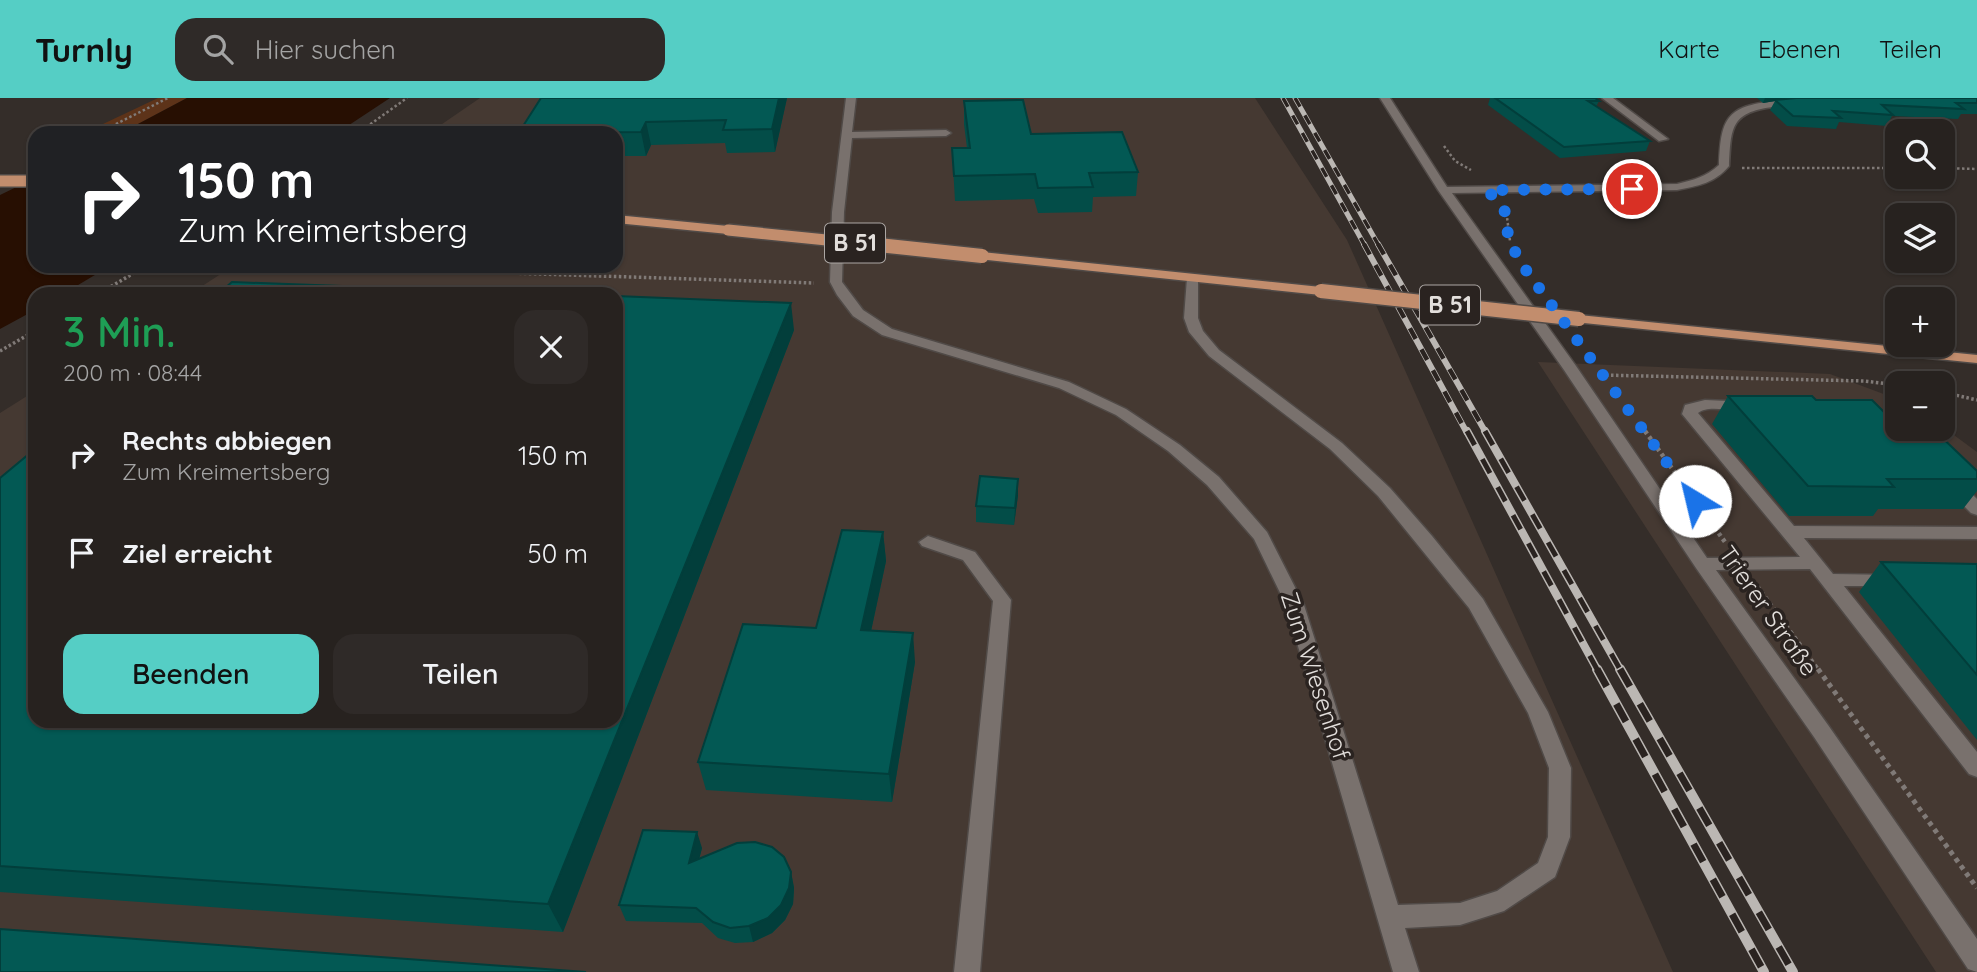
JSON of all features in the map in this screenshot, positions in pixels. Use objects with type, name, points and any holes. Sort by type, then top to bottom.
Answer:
[{"type":"main road","points":[[0,181],[28,181]]},
{"type":"main road","name":"B 51","points":[[623,220],[1977,359]]},
{"type":"street","points":[[836,282],[838,212],[851,98]]},
{"type":"street","name":"Trierer Straße","points":[[1385,98],[1444,190],[1575,374],[1702,564],[1821,731],[1977,960]]},
{"type":"street","points":[[1607,98],[1662,139]]},
{"type":"street","points":[[1444,190],[1677,187],[1700,182],[1714,176],[1724,166],[1725,132],[1749,105],[1809,101]]},
{"type":"street","points":[[848,135],[946,133]]},
{"type":"street","points":[[1194,278],[1191,318],[1196,332],[1214,354],[1336,446],[1384,492],[1426,540],[1483,616],[1538,712],[1560,768],[1559,837],[1547,870],[1504,900],[1460,914],[1390,917]]},
{"type":"street","name":"Zum Wiesenhof","points":[[836,282],[858,313],[887,332],[1063,385],[1121,412],[1174,448],[1213,481],[1261,536],[1296,605],[1406,972]]},
{"type":"street","points":[[1756,405],[1704,405],[1690,408],[1690,414],[1815,563],[1977,768]]},
{"type":"street","points":[[1938,470],[1977,509]]},
{"type":"street","points":[[1788,532],[1977,533]]},
{"type":"street","points":[[929,542],[969,556],[1002,600],[967,972]]},
{"type":"street","points":[[1702,564],[1815,563]]},
{"type":"street","points":[[1828,580],[1909,580]]},
{"type":"path","points":[[112,126],[168,98]]},
{"type":"path","points":[[368,126],[407,98]]},
{"type":"path","points":[[1438,138],[1455,161],[1472,171],[1503,207],[1507,217],[1508,239],[1513,248]]},
{"type":"path","points":[[1724,166],[1770,169],[1885,168]]},
{"type":"path","points":[[1955,168],[1977,169]]},
{"type":"path","points":[[110,287],[134,273]]},
{"type":"path","points":[[531,273],[836,282]]},
{"type":"path","points":[[0,351],[28,335]]},
{"type":"path","points":[[1595,364],[1611,386]]},
{"type":"path","points":[[1575,374],[1885,384]]},
{"type":"path","points":[[1955,395],[1977,400]]},
{"type":"path","points":[[1635,419],[1977,888]]},
{"type":"shaded area","points":[[158,98],[187,98],[134,126],[99,126]]},
{"type":"shaded area","points":[[187,98],[390,98],[348,126],[134,126]]},
{"type":"shaded area","points":[[480,98],[1255,98],[1347,240],[1673,972],[0,972],[0,413],[28,395],[28,728],[623,728],[623,287],[201,287],[222,273],[623,273],[623,126],[439,126]]},
{"type":"shaded area","points":[[28,181],[28,273],[98,273],[75,287],[28,287],[28,314],[0,329],[0,195]]},
{"type":"shaded area","points":[[1538,362],[1830,374],[1885,395],[1885,441],[1955,441],[1955,436],[1977,452],[1977,972],[1936,972]]},
{"type":"building","points":[[541,98],[779,98],[772,129],[723,130],[726,120],[646,122],[641,132],[623,132],[623,126],[523,126]]},
{"type":"building","points":[[1495,98],[1595,98],[1599,101],[1588,101],[1650,141],[1564,147]]},
{"type":"building","points":[[1977,98],[1977,103],[1956,103],[1964,109],[1882,105],[1893,115],[1833,111],[1841,118],[1793,116],[1775,100]]},
{"type":"building","points":[[1023,100],[1031,134],[1122,132],[1138,172],[1089,173],[1093,187],[1038,188],[1035,174],[954,176],[952,148],[970,148],[964,101]]},
{"type":"building","points":[[232,282],[369,287],[226,287]]},
{"type":"building","points":[[623,296],[791,303],[623,719]]},
{"type":"building","points":[[1728,396],[1812,396],[1816,400],[1872,400],[1885,413],[1885,441],[1946,441],[1977,471],[1977,479],[1887,479],[1894,487],[1808,486]]},
{"type":"building","points":[[28,455],[28,728],[619,728],[548,904],[0,866],[0,478]]},
{"type":"building","points":[[980,476],[1018,479],[1015,508],[976,506]]},
{"type":"building","points":[[842,530],[883,532],[861,630],[913,633],[889,774],[698,762],[743,624],[816,628]]},
{"type":"building","points":[[1881,562],[1977,564],[1977,675]]},
{"type":"building","points":[[643,830],[697,832],[689,863],[737,843],[755,842],[772,847],[784,857],[791,872],[789,888],[781,905],[768,918],[749,926],[730,928],[713,922],[696,908],[619,905]]},
{"type":"building","points":[[0,929],[586,972],[0,972]]},
{"type":"railway","points":[[1283,98],[1365,246]]},
{"type":"railway","points":[[1295,98],[1379,246]]},
{"type":"railway","points":[[1364,244],[1467,433]]},
{"type":"railway","points":[[1378,244],[1486,433]]},
{"type":"railway","points":[[1467,431],[1598,671]]},
{"type":"railway","points":[[1485,431],[1621,671]]},
{"type":"railway","points":[[1597,669],[1764,972]]},
{"type":"railway","points":[[1620,669],[1793,972]]},
{"type":"route","points":[[1632,189],[1487,190],[1503,207],[1507,217],[1508,239],[1523,266],[1695,501]]}]
